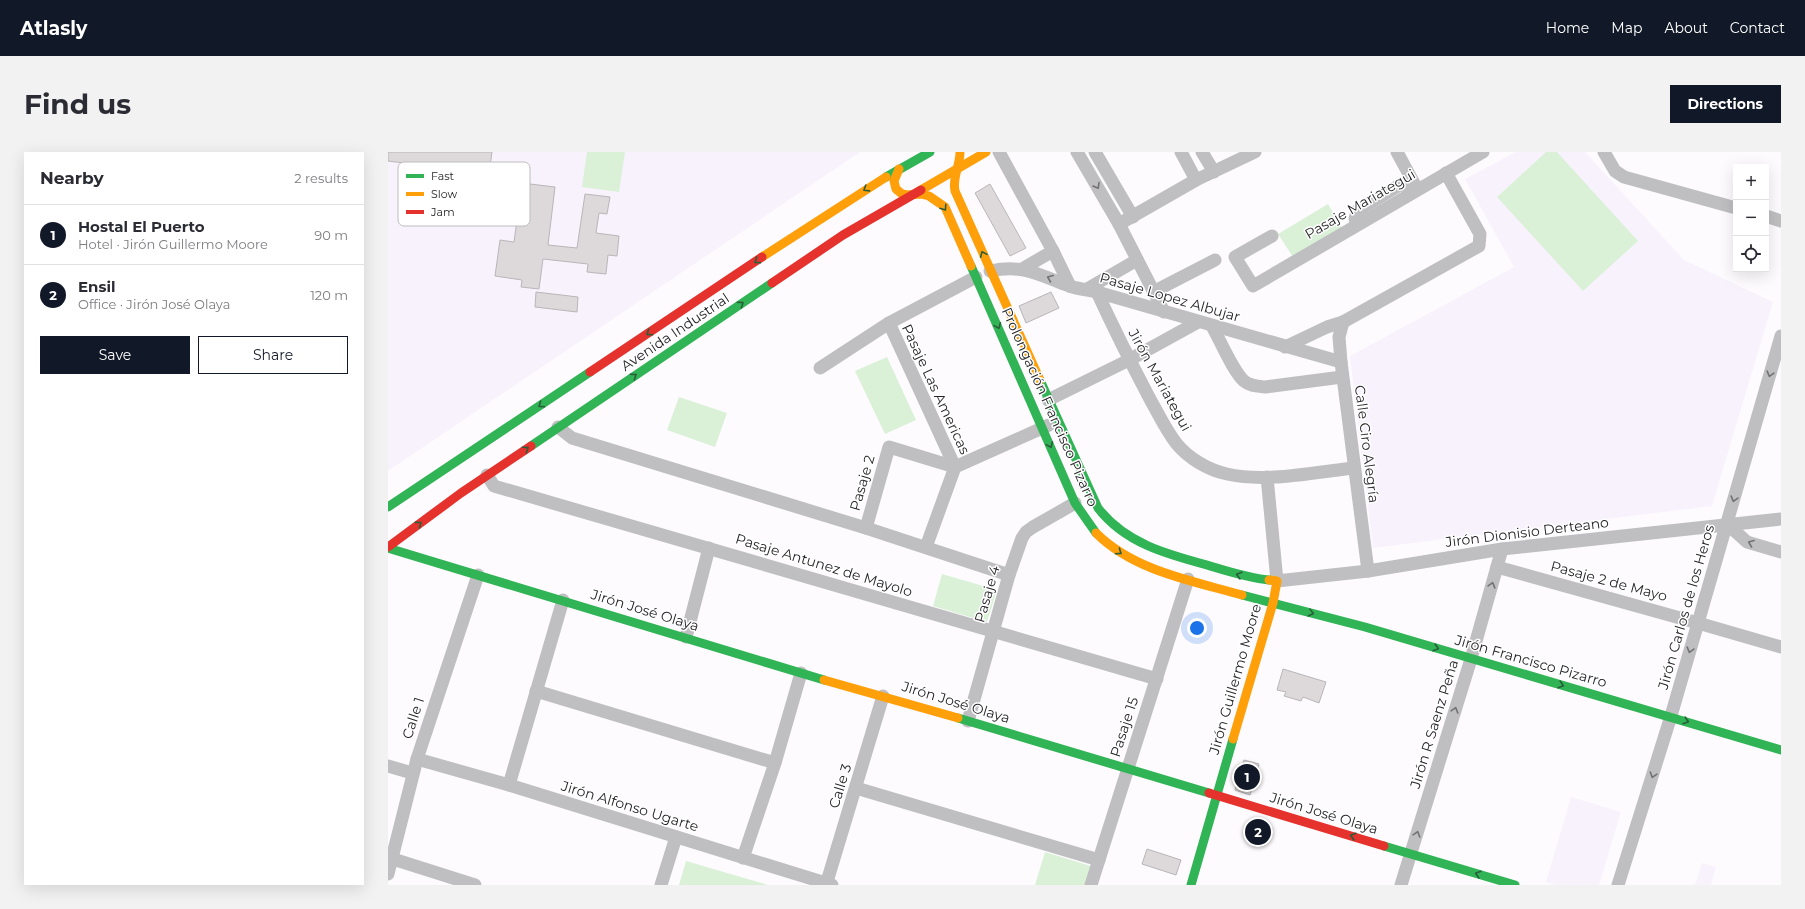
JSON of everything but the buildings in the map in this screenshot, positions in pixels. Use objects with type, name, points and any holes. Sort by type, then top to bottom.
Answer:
[{"type":"main road","name":"Avenida Industrial","points":[[388,506],[834,210],[899,169],[930,152]]},
{"type":"main road","name":"Prolongación Francisco Pizarro","points":[[960,152],[961,157],[956,169],[953,183],[955,191],[1048,400],[1098,508],[1108,522],[1120,531],[1160,552],[1251,578],[1277,581]]},
{"type":"main road","name":"Avenida Industrial","points":[[388,547],[487,475],[844,235],[910,195],[986,152]]},
{"type":"main road","name":"Prolongación Francisco Pizarro","points":[[899,169],[894,176],[894,185],[902,194],[923,194],[932,197],[945,207],[1075,502],[1093,530],[1106,543],[1124,555],[1155,569],[1273,603]]},
{"type":"main road","name":"Jirón José Olaya","points":[[388,547],[801,673],[968,721],[1515,885]]},
{"type":"main road","name":"Jirón Guillermo Moore","points":[[1191,885],[1273,603],[1277,581]]},
{"type":"main road","name":"Jirón Francisco Pizarro","points":[[1273,603],[1365,627],[1671,716],[1781,750]]},
{"type":"street","points":[[999,152],[1053,251],[1070,286]]},
{"type":"street","points":[[1077,152],[1119,224],[1164,312]]},
{"type":"street","points":[[1095,152],[1133,217]]},
{"type":"street","points":[[1181,152],[1196,180]]},
{"type":"street","points":[[1202,152],[1214,172]]},
{"type":"street","points":[[1119,224],[1196,180],[1255,152]]},
{"type":"street","points":[[1397,152],[1415,186]]},
{"type":"street","name":"Pasaje Mariategui","points":[[1272,236],[1235,257],[1253,286],[1358,224],[1415,186],[1446,173],[1483,152]]},
{"type":"street","points":[[1604,152],[1615,171],[1624,177],[1733,207]]},
{"type":"street","points":[[1285,347],[1326,327],[1343,322],[1478,246],[1480,234],[1446,173]]},
{"type":"street","points":[[1769,217],[1781,220]]},
{"type":"street","points":[[1022,269],[1053,251]]},
{"type":"street","points":[[1092,291],[1137,260]]},
{"type":"street","points":[[1153,292],[1215,260]]},
{"type":"street","name":"Pasaje Lopez Albujar","points":[[990,271],[1003,268],[1022,269],[1036,272],[1070,286],[1341,362]]},
{"type":"street","points":[[820,368],[889,323],[976,277]]},
{"type":"street","name":"Jirón Mariategui","points":[[1092,291],[1168,431],[1176,443],[1191,458],[1226,474],[1246,477],[1267,477],[1354,468]]},
{"type":"street","points":[[1048,400],[1129,360],[1198,322]]},
{"type":"street","name":"Calle Ciro Alegría","points":[[1343,322],[1339,337],[1342,377],[1368,571]]},
{"type":"street","name":"Pasaje Las Americas","points":[[889,323],[955,467]]},
{"type":"street","points":[[1212,326],[1238,374],[1253,386],[1265,387],[1342,377]]},
{"type":"street","name":"Jirón Carlos de los Heros","points":[[1618,885],[1671,716],[1781,337]]},
{"type":"street","points":[[926,547],[955,467],[1058,421]]},
{"type":"street","points":[[558,427],[572,438],[866,528],[1008,574]]},
{"type":"street","name":"Pasaje 2","points":[[866,528],[889,447],[955,467]]},
{"type":"street","name":"Pasaje Antunez de Mayolo","points":[[487,475],[494,486],[1157,679]]},
{"type":"street","name":"Jirón Guillermo Moore","points":[[1267,477],[1277,581]]},
{"type":"street","name":"Pasaje 4","points":[[968,721],[1008,574],[1022,538],[1026,532],[1075,502]]},
{"type":"street","name":"Jirón Dionisio Derteano","points":[[1277,581],[1368,571],[1502,549],[1781,519]]},
{"type":"street","points":[[1727,524],[1747,542],[1781,552]]},
{"type":"street","points":[[686,637],[709,548]]},
{"type":"street","name":"Jirón R Saenz Peña","points":[[1402,885],[1471,659],[1502,549]]},
{"type":"street","name":"Pasaje 2 de Mayo","points":[[1497,567],[1781,647]]},
{"type":"street","name":"Calle 1","points":[[388,874],[393,859],[412,773],[478,575]]},
{"type":"street","name":"Pasaje 15","points":[[1091,885],[1188,579]]},
{"type":"street","points":[[508,785],[563,600]]},
{"type":"street","points":[[743,858],[775,763],[801,673]]},
{"type":"street","points":[[536,691],[775,763]]},
{"type":"street","name":"Calle 3","points":[[828,884],[883,696]]},
{"type":"street","name":"Jirón Alfonso Ugarte","points":[[417,759],[508,785],[828,884]]},
{"type":"street","points":[[388,766],[412,773]]},
{"type":"street","points":[[856,788],[1099,860]]},
{"type":"street","points":[[661,885],[676,837]]},
{"type":"street","points":[[393,859],[475,885]]},
{"type":"shaded area","points":[[388,152],[860,152],[388,471]]},
{"type":"shaded area","points":[[1516,152],[1585,152],[1684,260],[1773,302],[1712,506],[1373,548],[1350,356],[1514,267],[1465,179]]},
{"type":"shaded area","points":[[1571,797],[1621,812],[1599,885],[1555,885],[1546,882]]},
{"type":"shaded area","points":[[1702,863],[1716,867],[1711,885],[1695,885]]},
{"type":"green space","points":[[587,152],[625,152],[619,192],[582,187]]},
{"type":"green space","points":[[1546,152],[1557,152],[1638,241],[1583,291],[1497,197]]},
{"type":"green space","points":[[1328,204],[1344,231],[1295,260],[1278,234]]},
{"type":"green space","points":[[887,357],[916,420],[885,434],[855,371]]},
{"type":"green space","points":[[679,397],[727,413],[715,447],[667,430]]},
{"type":"green space","points":[[942,574],[997,590],[987,622],[933,606]]},
{"type":"green space","points":[[1045,852],[1094,867],[1089,885],[1035,885]]},
{"type":"green space","points":[[686,861],[768,885],[679,885]]},
{"type":"traffic: fast","points":[[886,177],[930,152]]},
{"type":"traffic: fast","points":[[971,266],[1075,503],[1096,533]]},
{"type":"traffic: fast","points":[[531,446],[772,283]]},
{"type":"traffic: fast","points":[[388,507],[590,372]]},
{"type":"traffic: fast","points":[[1040,380],[1098,508],[1109,520],[1134,539],[1147,546],[1238,574],[1269,580]]},
{"type":"traffic: fast","points":[[388,548],[824,680]]},
{"type":"traffic: fast","points":[[1242,595],[1365,627],[1781,750]]},
{"type":"traffic: fast","points":[[958,718],[1209,793]]},
{"type":"traffic: fast","points":[[1191,885],[1233,739]]},
{"type":"traffic: fast","points":[[1384,846],[1515,885]]},
{"type":"traffic: slow","points":[[960,152],[955,176],[955,191],[1040,380]]},
{"type":"traffic: slow","points":[[921,190],[986,152]]},
{"type":"traffic: slow","points":[[899,169],[894,181],[896,189],[902,194],[921,194],[929,196],[945,207],[971,266]]},
{"type":"traffic: slow","points":[[762,257],[886,177]]},
{"type":"traffic: slow","points":[[1096,533],[1111,546],[1146,566],[1184,579],[1242,595]]},
{"type":"traffic: slow","points":[[1233,739],[1273,603],[1277,581],[1269,580]]},
{"type":"traffic: slow","points":[[824,680],[958,718]]},
{"type":"traffic: jam","points":[[772,283],[843,235],[921,190]]},
{"type":"traffic: jam","points":[[590,372],[762,257]]},
{"type":"traffic: jam","points":[[388,547],[461,493],[531,446]]},
{"type":"traffic: jam","points":[[1209,793],[1384,846]]},
{"type":"place","name":"Hostal El Puerto","points":[[1247,777]]},
{"type":"place","name":"Ensil","points":[[1258,832]]}]
